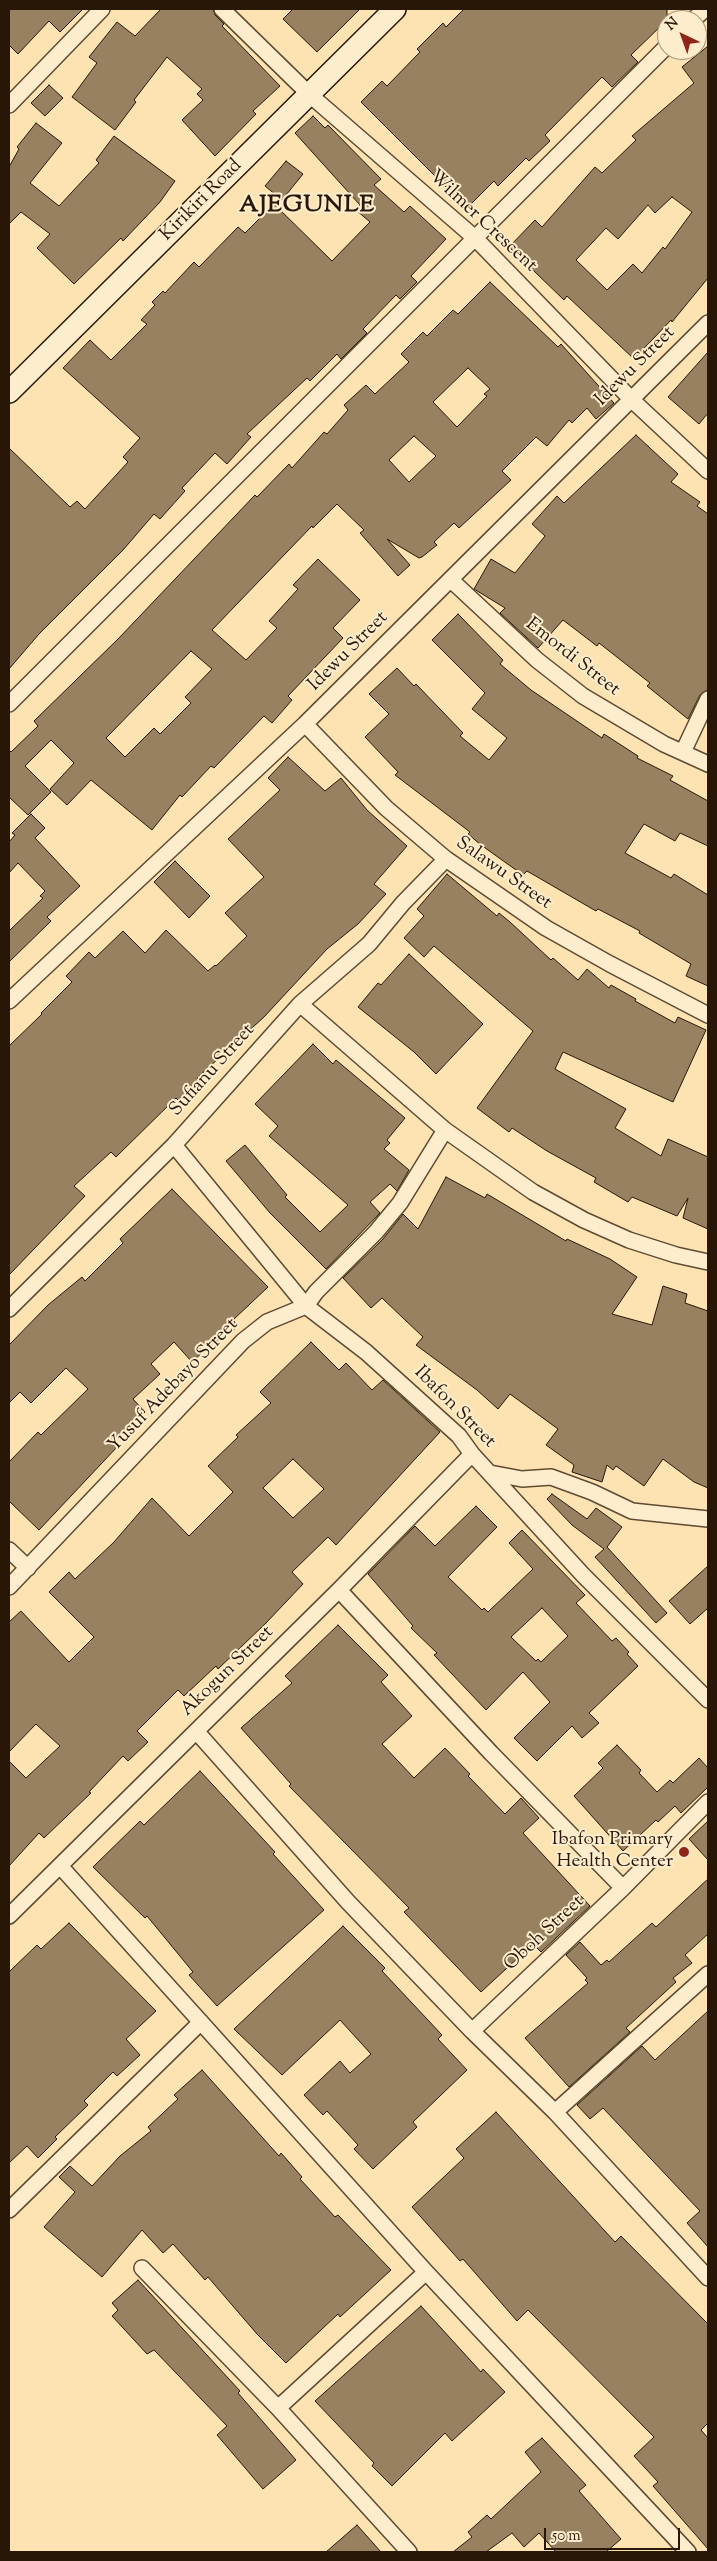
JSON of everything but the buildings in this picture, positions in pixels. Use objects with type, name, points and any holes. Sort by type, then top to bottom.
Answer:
[{"type":"main road","name":"Kirikiri Road","points":[[9,392],[395,9]]},
{"type":"street","points":[[9,105],[102,9]]},
{"type":"street","name":"Wilmer Crescent","points":[[222,9],[310,95],[474,238],[632,400],[708,471]]},
{"type":"street","points":[[9,704],[657,56]]},
{"type":"street","name":"Idewu Street","points":[[9,1001],[305,724],[708,323]]},
{"type":"street","name":"Emordi Street","points":[[451,580],[537,660],[583,696],[619,719],[708,764]]},
{"type":"street","points":[[682,752],[708,699]]},
{"type":"street","name":"Salawu Street","points":[[305,724],[386,808],[446,859],[546,928],[708,1015]]},
{"type":"street","name":"Sufianu Street","points":[[9,1309],[174,1145],[300,1004],[369,944],[403,903],[446,859]]},
{"type":"street","points":[[300,1004],[445,1130],[533,1192],[584,1220],[629,1240],[676,1255],[708,1262]]},
{"type":"street","name":"Yusuf Adebayo Street","points":[[9,1588],[243,1341],[267,1322],[306,1306],[316,1292],[376,1232],[400,1203],[445,1130]]},
{"type":"street","name":"Ibafon Street","points":[[174,1145],[306,1306],[373,1358],[458,1436],[472,1454],[583,1574],[708,1700]]},
{"type":"street","name":"Akogun Street","points":[[9,1916],[61,1867],[340,1590],[472,1454]]},
{"type":"street","points":[[490,1473],[522,1479],[550,1477],[592,1492],[632,1511],[708,1519]]},
{"type":"street","points":[[9,1550],[28,1568]]},
{"type":"street","points":[[340,1590],[491,1753],[623,1888]]},
{"type":"street","points":[[196,1731],[348,1902],[472,2031],[555,2112],[708,2278]]},
{"type":"street","name":"Oboh Street","points":[[472,2031],[623,1888],[708,1802]]},
{"type":"street","points":[[61,1867],[426,2272],[688,2552]]},
{"type":"street","points":[[555,2112],[708,1974]]},
{"type":"street","points":[[9,2210],[201,2022]]},
{"type":"street","points":[[142,2268],[278,2408],[409,2552]]},
{"type":"street","points":[[278,2408],[426,2272]]},
{"type":"place","name":"Ibafon Primary Health Center","points":[[684,1852]]},
{"type":"district","name":"AJEGUNLE","points":[[307,207]]}]
